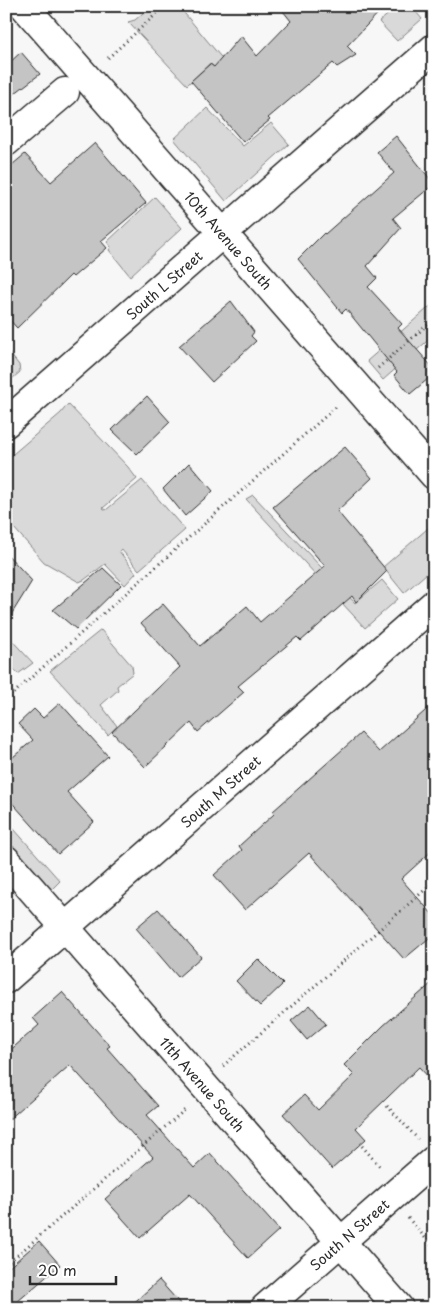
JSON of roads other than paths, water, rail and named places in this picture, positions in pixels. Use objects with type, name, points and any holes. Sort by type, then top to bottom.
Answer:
[{"type":"street","name":"10th Avenue South","points":[[24,6],[434,475]]},
{"type":"street","name":"South L Street","points":[[6,423],[434,48]]},
{"type":"street","points":[[6,142],[65,92]]},
{"type":"street","name":"South M Street","points":[[6,979],[434,604]]},
{"type":"street","name":"11th Avenue South","points":[[6,860],[399,1308]]},
{"type":"street","name":"South N Street","points":[[265,1308],[341,1242],[427,1151]]}]
